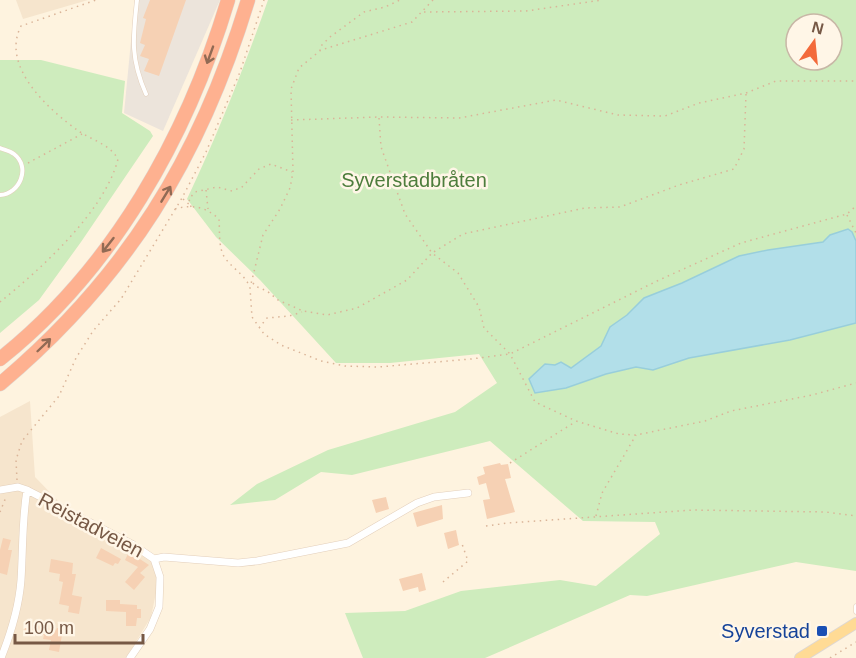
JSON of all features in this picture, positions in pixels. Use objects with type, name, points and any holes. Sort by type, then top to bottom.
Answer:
[{"type":"highway","points":[[0,359],[47,316],[82,278],[143,195],[164,159],[190,105],[228,0]]},
{"type":"highway","points":[[0,384],[60,329],[98,289],[130,248],[159,205],[180,170],[216,93],[248,0]]},
{"type":"main road","points":[[800,658],[856,623]]},
{"type":"street","points":[[0,490],[18,486]]},
{"type":"street","name":"Reistadveien","points":[[18,486],[132,544],[154,559],[160,577],[159,607],[150,629],[130,658]]},
{"type":"street","points":[[1,658],[9,637],[21,582],[24,507],[27,490]]},
{"type":"street","points":[[154,559],[164,557],[248,562],[339,545],[348,543],[417,503],[434,497],[468,493]]},
{"type":"lane","points":[[137,0],[133,48],[140,81],[146,94]]},
{"type":"lane","points":[[0,148],[14,154],[21,166],[21,178],[16,188],[7,194],[0,195]]},
{"type":"lane","points":[[856,606],[856,612]]},
{"type":"path","points":[[12,45],[21,26],[96,0]]},
{"type":"path","points":[[18,486],[16,460],[22,441],[59,396],[93,331],[121,299],[182,198],[206,152],[240,72],[264,0]]},
{"type":"path","points":[[320,51],[320,47],[330,37],[364,12],[385,8],[400,0]]},
{"type":"path","points":[[250,288],[263,235],[290,188],[293,172],[291,89],[299,68],[320,51],[412,22],[433,0]]},
{"type":"path","points":[[422,12],[526,11],[602,0]]},
{"type":"path","points":[[0,302],[64,244],[98,201],[114,174],[118,159],[112,150],[82,133],[53,111],[32,90],[17,68]]},
{"type":"path","points":[[290,120],[379,117],[459,118],[556,100],[618,115],[665,116],[699,103],[746,93],[777,81],[856,81]]},
{"type":"path","points":[[252,282],[278,300],[303,311],[327,315],[357,308],[407,280],[432,253],[463,234],[585,208],[620,207],[679,184],[734,170],[744,149],[746,93]]},
{"type":"path","points":[[379,117],[381,147],[405,213],[432,253],[458,273],[479,307],[484,328],[510,354],[535,402],[576,421],[619,434],[636,435],[705,421],[731,411],[812,395],[856,382]]},
{"type":"path","points":[[21,166],[82,133]]},
{"type":"path","points":[[191,207],[189,199],[195,192],[217,187],[232,191],[242,187],[259,169],[271,164],[293,172]]},
{"type":"path","points":[[206,189],[208,209]]},
{"type":"path","points":[[182,198],[191,207]]},
{"type":"path","points":[[175,209],[184,206],[208,209],[219,219],[221,251],[225,259],[246,277],[250,288],[252,317],[264,334],[281,345],[321,362],[345,366],[378,367],[510,354],[657,281],[741,243],[847,214],[856,206]]},
{"type":"path","points":[[847,214],[856,233]]},
{"type":"path","points":[[258,328],[267,318],[299,314],[303,311]]},
{"type":"path","points":[[510,463],[576,421]]},
{"type":"path","points":[[596,517],[602,493],[636,435]]},
{"type":"path","points":[[0,512],[8,488]]},
{"type":"path","points":[[486,526],[693,510],[826,512],[856,516]]},
{"type":"path","points":[[443,582],[468,561],[462,544]]},
{"type":"path","points":[[830,658],[856,642]]},
{"type":"shaded area","points":[[16,0],[88,0],[23,19]]},
{"type":"shaded area","points":[[135,0],[220,0],[163,131],[124,113]]},
{"type":"shaded area","points":[[30,401],[35,477],[66,509],[151,560],[158,583],[151,617],[126,658],[0,658],[0,417]]},
{"type":"green space","name":"Syverstadbråten","points":[[268,0],[856,0],[856,241],[852,232],[830,235],[823,242],[768,250],[644,298],[627,315],[610,327],[602,346],[571,368],[561,363],[535,393],[566,388],[606,374],[636,367],[653,370],[689,358],[790,340],[856,323],[856,571],[796,562],[647,596],[630,595],[485,658],[363,658],[345,613],[405,611],[461,591],[560,580],[596,586],[660,534],[655,522],[583,521],[490,441],[352,475],[321,472],[275,500],[230,505],[257,484],[328,450],[455,412],[497,383],[479,354],[390,363],[336,363],[260,280],[216,237],[187,199],[240,76]]},
{"type":"green space","points":[[0,60],[41,60],[125,81],[122,113],[150,131],[153,136],[39,300],[0,333]]},
{"type":"water","points":[[848,229],[856,241],[856,323],[790,340],[689,358],[653,370],[636,367],[606,374],[566,388],[535,393],[529,379],[545,364],[555,365],[561,362],[571,368],[601,346],[610,327],[627,315],[644,298],[739,256],[823,242],[830,235]]},
{"type":"building","points":[[150,0],[186,0],[159,76],[144,71],[149,59],[140,56],[145,45],[140,43],[146,19],[143,18]]},
{"type":"building","points":[[500,463],[501,465],[508,464],[511,478],[505,479],[515,512],[487,519],[483,500],[490,499],[486,483],[479,485],[477,477],[485,474],[483,467]]},
{"type":"building","points":[[386,497],[389,509],[376,513],[372,500]]},
{"type":"building","points":[[442,505],[443,519],[417,527],[413,513]]},
{"type":"building","points":[[456,530],[459,545],[448,549],[444,533]]},
{"type":"building","points":[[3,538],[11,540],[8,550],[12,550],[7,575],[0,573],[0,550]]},
{"type":"building","points":[[101,548],[121,559],[118,564],[115,563],[113,566],[96,558]]},
{"type":"building","points":[[129,552],[149,565],[140,573],[145,577],[134,590],[125,582],[138,567],[125,560]]},
{"type":"building","points":[[51,559],[73,563],[72,574],[76,574],[72,595],[82,597],[79,614],[68,612],[69,606],[59,604],[63,582],[59,581],[60,574],[49,572]]},
{"type":"building","points":[[422,573],[426,590],[419,592],[418,587],[403,591],[399,579]]},
{"type":"building","points":[[106,600],[120,600],[120,604],[137,605],[137,609],[141,609],[141,618],[137,618],[136,626],[126,626],[126,612],[106,611]]},
{"type":"building","points":[[26,623],[56,630],[57,628],[63,629],[59,652],[49,650],[51,640],[43,639],[44,635],[24,632]]},
{"type":"place","name":"Syverstad","points":[[822,631]]}]
